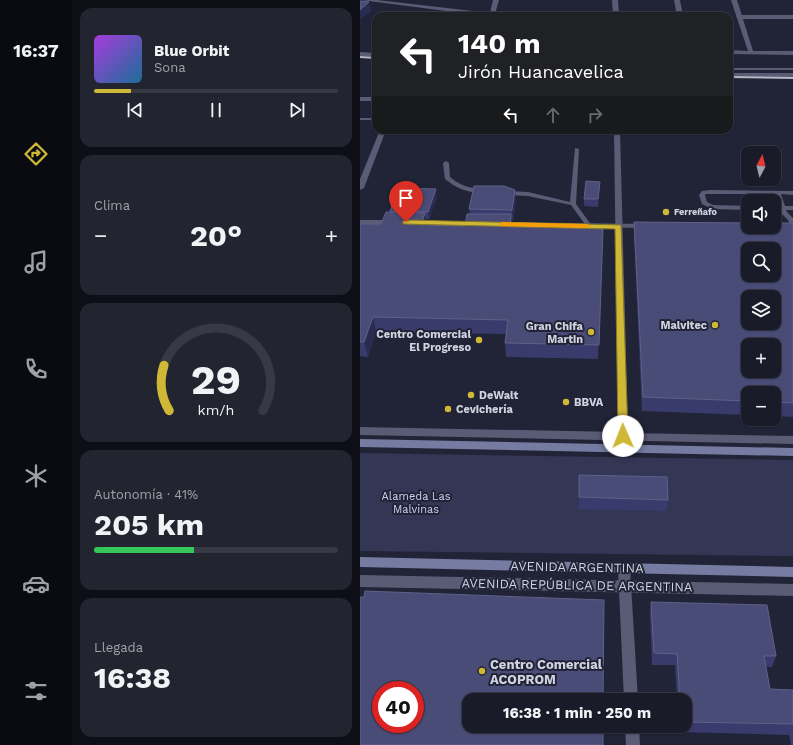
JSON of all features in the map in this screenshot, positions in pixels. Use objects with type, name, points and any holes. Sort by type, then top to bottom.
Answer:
[{"type":"main road","points":[[360,443],[793,452]]},
{"type":"main road","name":"AVENIDA ARGENTINA","points":[[360,562],[793,572]]},
{"type":"street","points":[[364,0],[462,12]]},
{"type":"street","points":[[495,12],[496,0]]},
{"type":"street","points":[[615,0],[616,12]]},
{"type":"street","points":[[677,0],[679,12]]},
{"type":"street","points":[[734,0],[736,16],[751,52]]},
{"type":"street","points":[[736,16],[793,17]]},
{"type":"street","points":[[733,52],[793,53]]},
{"type":"street","points":[[360,54],[372,55]]},
{"type":"street","points":[[733,75],[793,75]]},
{"type":"street","points":[[360,98],[372,99]]},
{"type":"street","points":[[360,188],[381,134]]},
{"type":"street","points":[[617,134],[623,436]]},
{"type":"street","points":[[783,217],[793,227]]},
{"type":"street","points":[[360,222],[657,226]]},
{"type":"street","points":[[360,431],[793,440]]},
{"type":"street","points":[[624,568],[630,693]]},
{"type":"street","name":"AVENIDA REPÚBLICA DE ARGENTINA","points":[[360,581],[793,590]]},
{"type":"street","points":[[632,733],[633,745]]},
{"type":"lane","points":[[733,69],[793,69]]},
{"type":"lane","points":[[360,119],[372,119]]},
{"type":"lane","points":[[577,149],[573,204],[589,226]]},
{"type":"lane","points":[[446,163],[448,178],[455,184],[464,189],[491,192]]},
{"type":"lane","points":[[498,192],[528,194],[573,204]]},
{"type":"lane","points":[[741,208],[712,207],[704,203],[702,195],[704,192],[793,193]]},
{"type":"lane","points":[[778,193],[783,217]]},
{"type":"lane","points":[[783,217],[793,208]]},
{"type":"lane","points":[[783,217],[791,218],[793,227]]},
{"type":"green space","name":"Alameda Las Malvinas","points":[[360,453],[793,460],[793,556],[360,551]]},
{"type":"building","points":[[360,1],[369,2],[360,10]]},
{"type":"building","points":[[586,181],[600,182],[598,199],[584,199]]},
{"type":"building","points":[[474,186],[504,186],[515,190],[512,210],[469,209]]},
{"type":"building","points":[[399,188],[436,189],[428,212],[390,211]]},
{"type":"building","points":[[386,212],[425,213],[421,225],[465,226],[467,214],[511,214],[510,227],[603,229],[599,345],[505,343],[508,320],[373,317],[364,342],[360,342],[360,224],[381,224]]},
{"type":"building","name":"Malvitec","points":[[634,222],[741,223],[741,234],[781,234],[781,223],[793,223],[793,403],[781,402],[781,386],[741,386],[741,401],[643,397]]},
{"type":"building","points":[[579,475],[667,477],[668,500],[579,497]]},
{"type":"building","name":"Centro Comercial ACOPROM","points":[[365,591],[604,600],[603,693],[462,693],[462,733],[603,733],[603,745],[360,745],[360,597],[364,597]]},
{"type":"building","points":[[651,602],[767,605],[776,656],[764,656],[770,689],[793,690],[793,724],[692,722],[692,693],[680,693],[677,654],[654,653]]},
{"type":"railway","points":[[360,57],[372,58]]},
{"type":"railway","points":[[733,77],[793,78]]},
{"type":"slow traffic","points":[[502,224],[587,226]]},
{"type":"place","name":"Ferreñafo","points":[[666,212]]},
{"type":"place","name":"Malvitec","points":[[715,325]]},
{"type":"place","name":"Gran Chifa Martin","points":[[591,332]]},
{"type":"place","name":"Centro Comercial El Progreso","points":[[479,340]]},
{"type":"place","name":"DeWalt","points":[[471,395]]},
{"type":"place","name":"BBVA","points":[[566,402]]},
{"type":"place","name":"Cevichería","points":[[448,409]]},
{"type":"place","name":"Centro Comercial ACOPROM","points":[[482,671]]},
{"type":"route","points":[[406,222],[619,226],[623,436]]}]
